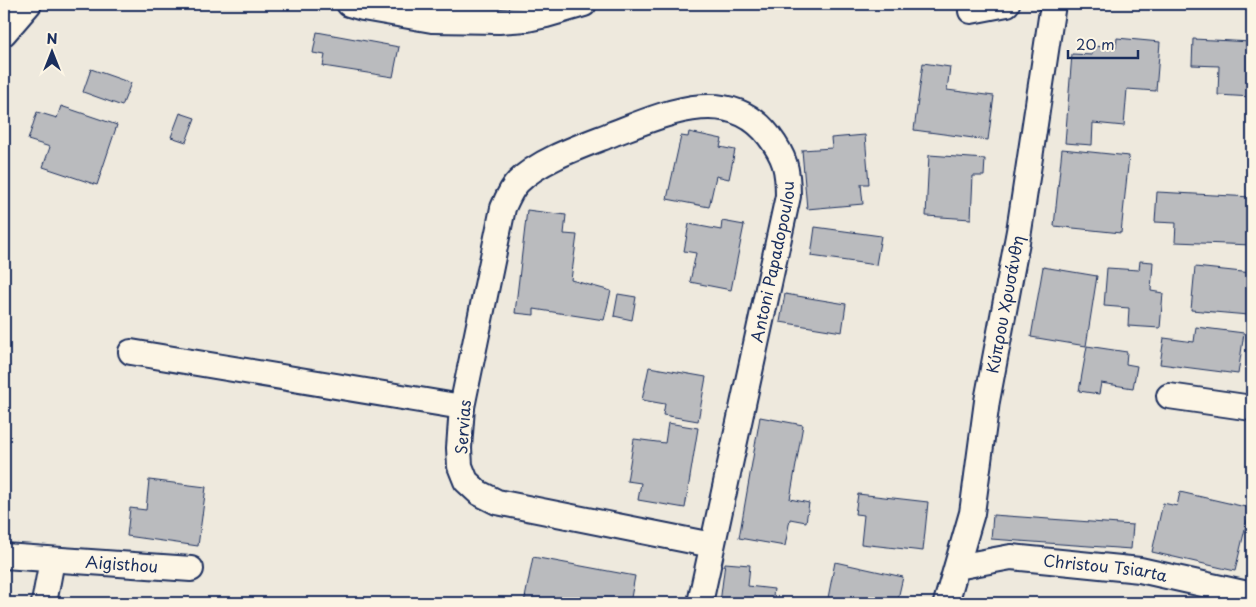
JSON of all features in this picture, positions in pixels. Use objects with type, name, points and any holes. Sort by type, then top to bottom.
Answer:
[{"type":"street","points":[[4,33],[29,4]]},
{"type":"street","points":[[359,5],[432,20],[499,21],[527,19],[584,4]]},
{"type":"street","points":[[971,11],[1007,4]]},
{"type":"street","name":"Κύπρου Χρυσάνθη","points":[[946,603],[972,512],[987,401],[1019,231],[1053,4]]},
{"type":"street","name":"Antoni Papadopoulou","points":[[503,208],[518,182],[530,171],[587,144],[662,114],[686,108],[709,106],[730,108],[749,118],[761,126],[775,144],[785,162],[788,176],[788,196],[700,603]]},
{"type":"street","name":"Servias","points":[[503,208],[462,407],[459,448],[460,466],[466,480],[478,493],[497,502],[712,545]]},
{"type":"street","points":[[131,352],[462,407]]},
{"type":"street","points":[[1169,396],[1252,408]]},
{"type":"street","name":"Aigisthou","points":[[4,556],[191,569]]},
{"type":"street","name":"Christou Tsiarta","points":[[957,567],[1012,557],[1140,570],[1252,596]]},
{"type":"street","points":[[44,603],[52,560]]},
{"type":"building","points":[[317,32],[399,47],[393,77],[323,66],[325,55],[313,53]]},
{"type":"building","points":[[1117,38],[1160,42],[1156,91],[1127,89],[1124,126],[1093,123],[1092,145],[1065,143],[1072,54],[1092,55],[1093,46],[1116,48]]},
{"type":"building","points":[[1193,39],[1252,42],[1252,97],[1218,95],[1219,66],[1192,65]]},
{"type":"building","points":[[923,63],[950,67],[947,90],[994,96],[988,140],[914,130]]},
{"type":"building","points":[[91,69],[131,83],[122,106],[83,92]]},
{"type":"building","points":[[61,106],[117,125],[97,185],[43,167],[50,147],[28,140],[37,112],[57,118]]},
{"type":"building","points":[[180,113],[195,118],[186,142],[171,137]]},
{"type":"building","points":[[689,132],[722,139],[720,147],[735,150],[729,179],[716,176],[709,207],[667,199],[681,136],[688,137]]},
{"type":"building","points":[[865,135],[869,184],[861,184],[863,204],[807,209],[802,150],[832,148],[831,138]]},
{"type":"building","points":[[1062,149],[1129,156],[1121,233],[1054,226]]},
{"type":"building","points":[[929,155],[985,159],[984,176],[973,176],[971,219],[926,216]]},
{"type":"building","points":[[1157,192],[1252,197],[1252,245],[1175,242],[1176,223],[1155,222]]},
{"type":"building","points":[[527,210],[566,215],[564,234],[577,235],[571,280],[611,291],[604,320],[534,309],[534,315],[515,313]]},
{"type":"building","points":[[722,221],[744,225],[731,290],[690,282],[696,253],[684,251],[689,224],[721,230]]},
{"type":"building","points":[[815,227],[881,236],[876,265],[811,256]]},
{"type":"building","points":[[1140,261],[1153,262],[1151,291],[1163,293],[1160,328],[1128,326],[1129,308],[1104,306],[1107,268],[1139,270]]},
{"type":"building","points":[[1043,267],[1097,276],[1086,346],[1031,337]]},
{"type":"building","points":[[1195,267],[1252,273],[1248,315],[1191,310]]},
{"type":"building","points":[[618,294],[636,297],[632,320],[614,316]]},
{"type":"building","points":[[785,294],[846,304],[842,332],[780,322]]},
{"type":"building","points":[[1196,327],[1244,333],[1238,374],[1160,364],[1164,338],[1194,342]]},
{"type":"building","points":[[1087,346],[1127,352],[1126,364],[1137,366],[1133,388],[1101,383],[1099,394],[1079,391]]},
{"type":"building","points":[[649,367],[706,377],[698,421],[663,415],[665,404],[642,400]]},
{"type":"building","points":[[760,417],[803,425],[790,499],[809,503],[806,522],[790,519],[785,546],[739,538]]},
{"type":"building","points":[[668,423],[698,428],[685,508],[638,500],[641,483],[627,481],[634,439],[665,443]]},
{"type":"building","points":[[149,480],[206,487],[198,546],[127,536],[130,508],[146,510]]},
{"type":"building","points":[[1180,492],[1250,508],[1235,571],[1152,552],[1163,503],[1177,506]]},
{"type":"building","points":[[858,494],[928,502],[923,551],[861,544],[864,515],[855,514]]},
{"type":"building","points":[[993,515],[1133,525],[1131,549],[991,539]]},
{"type":"building","points":[[533,557],[635,576],[630,603],[524,603]]},
{"type":"building","points":[[835,562],[903,577],[897,603],[827,603]]},
{"type":"building","points":[[725,563],[750,565],[748,586],[774,589],[772,603],[720,603]]},
{"type":"building","points":[[1063,599],[1101,603],[1062,603]]}]
